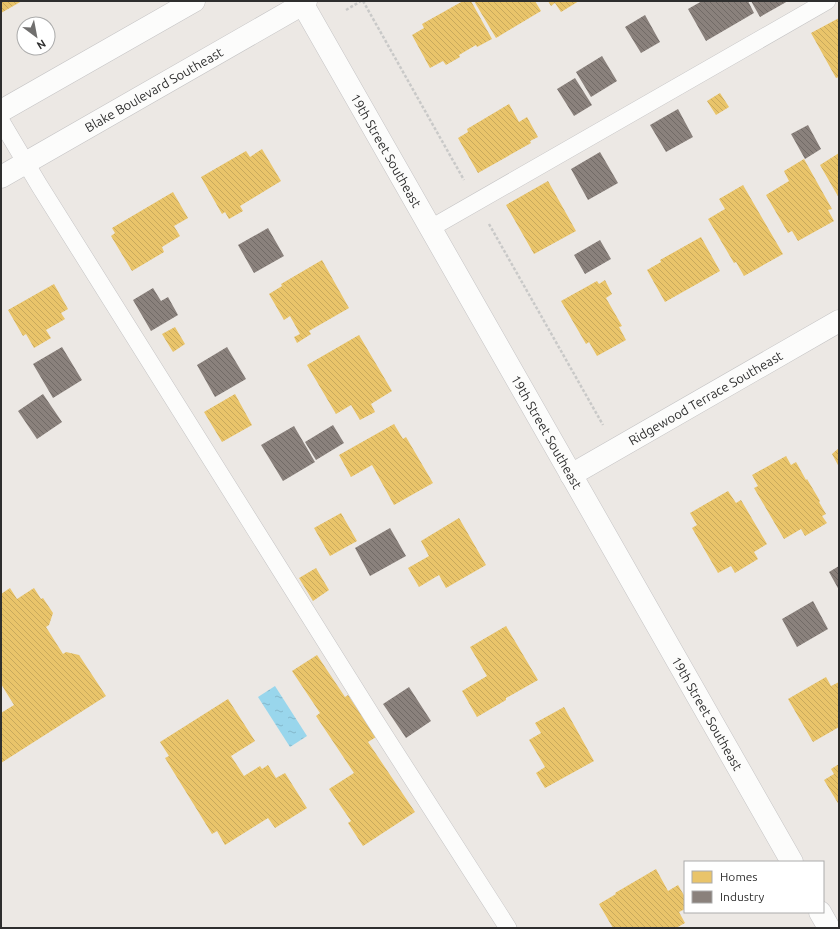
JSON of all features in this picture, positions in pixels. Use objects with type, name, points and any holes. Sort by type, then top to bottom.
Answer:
[{"type":"main road","points":[[1,112],[194,1]]},
{"type":"main road","name":"19th Street Southeast","points":[[304,2],[571,475],[791,861]]},
{"type":"main road","name":"Blake Boulevard Southeast","points":[[1,177],[304,2]]},
{"type":"main road","name":"Ridgewood Terrace Southeast","points":[[571,475],[839,321]]},
{"type":"lane","points":[[431,228],[827,1]]},
{"type":"lane","points":[[1,121],[25,163],[374,719],[508,928]]},
{"type":"path","points":[[346,10],[361,1]]},
{"type":"water","points":[[275,686],[307,736],[290,747],[258,697]]},
{"type":"building: Homes","points":[[1,1],[22,1],[1,13]]},
{"type":"building: Homes","points":[[463,1],[471,1],[492,39],[477,47],[476,45],[446,65],[443,61],[430,68],[412,35],[424,28],[422,24]]},
{"type":"building: Homes","points":[[474,1],[535,1],[541,11],[496,38]]},
{"type":"building: Homes","points":[[548,1],[579,1],[561,12],[555,3],[551,6]]},
{"type":"building: Homes","points":[[839,18],[839,77],[836,78],[811,33]]},
{"type":"building: Homes","points":[[720,93],[729,107],[716,115],[707,101]]},
{"type":"building: Homes","points":[[509,104],[519,122],[527,117],[538,137],[530,141],[531,143],[478,173],[458,138],[468,132],[467,129]]},
{"type":"building: Homes","points":[[262,149],[281,181],[240,206],[243,211],[229,219],[225,212],[222,214],[201,177],[246,151],[250,157]]},
{"type":"building: Homes","points":[[839,153],[839,198],[820,165]]},
{"type":"building: Homes","points":[[804,159],[832,209],[828,210],[834,221],[798,241],[792,231],[788,233],[766,195],[789,181],[784,171]]},
{"type":"building: Homes","points":[[548,181],[576,231],[534,254],[506,205]]},
{"type":"building: Homes","points":[[743,185],[783,254],[744,276],[736,262],[734,263],[708,219],[725,209],[719,199]]},
{"type":"building: Homes","points":[[173,192],[188,218],[174,226],[180,236],[162,247],[164,252],[132,271],[111,236],[115,233],[112,228]]},
{"type":"building: Homes","points":[[701,237],[720,271],[665,302],[647,270],[661,262],[660,260]]},
{"type":"building: Homes","points":[[322,260],[349,308],[309,331],[311,334],[297,343],[294,337],[300,334],[290,316],[284,320],[269,294],[282,286],[281,284]]},
{"type":"building: Homes","points":[[605,280],[612,294],[606,298],[622,326],[619,327],[626,340],[597,356],[589,342],[586,344],[561,301],[597,281],[599,284]]},
{"type":"building: Homes","points":[[54,284],[68,309],[61,313],[65,319],[46,330],[51,338],[34,348],[26,334],[23,336],[8,310]]},
{"type":"building: Homes","points":[[175,327],[185,344],[173,352],[162,334]]},
{"type":"building: Homes","points":[[359,335],[392,391],[371,404],[375,412],[360,420],[351,405],[336,414],[307,365]]},
{"type":"building: Homes","points":[[235,394],[252,425],[222,442],[204,412]]},
{"type":"building: Homes","points":[[394,424],[403,439],[406,437],[433,483],[394,505],[372,465],[351,477],[339,455]]},
{"type":"building: Homes","points":[[839,448],[839,467],[832,454]]},
{"type":"building: Homes","points":[[786,456],[791,465],[796,462],[806,480],[807,479],[826,514],[822,516],[827,523],[805,536],[801,529],[784,539],[754,488],[758,486],[752,475]]},
{"type":"building: Homes","points":[[728,491],[736,503],[741,500],[767,544],[754,552],[758,559],[735,573],[731,566],[718,573],[692,528],[697,525],[690,513]]},
{"type":"building: Homes","points":[[341,513],[357,541],[330,556],[314,528]]},
{"type":"building: Homes","points":[[459,518],[486,565],[446,588],[439,575],[419,587],[408,568],[429,556],[421,541]]},
{"type":"building: Homes","points":[[316,568],[329,590],[313,601],[299,578]]},
{"type":"building: Homes","points":[[10,588],[17,599],[34,588],[41,599],[43,598],[53,613],[49,625],[46,627],[63,654],[66,652],[79,655],[106,696],[1,763],[1,713],[14,705],[1,684],[1,594]]},
{"type":"building: Homes","points":[[506,626],[538,680],[506,698],[506,700],[477,717],[462,691],[487,676],[470,647]]},
{"type":"building: Homes","points":[[317,655],[345,697],[348,695],[376,737],[368,742],[415,812],[363,846],[348,823],[351,821],[329,789],[354,773],[316,716],[320,713],[292,671]]},
{"type":"building: Homes","points":[[826,677],[831,686],[839,682],[839,727],[813,742],[788,699]]},
{"type":"building: Homes","points":[[228,699],[255,741],[231,756],[244,776],[260,766],[262,769],[268,765],[276,778],[285,773],[307,808],[275,828],[268,818],[225,845],[217,831],[212,834],[165,758],[169,756],[160,742]]},
{"type":"building: Homes","points":[[564,707],[594,761],[545,788],[536,773],[545,767],[529,740],[541,733],[535,723]]},
{"type":"building: Homes","points":[[839,764],[839,805],[824,780],[834,774],[831,769]]},
{"type":"building: Homes","points":[[656,869],[668,891],[678,885],[684,895],[684,910],[679,912],[685,923],[676,928],[613,928],[599,904],[616,894],[615,893]]},
{"type":"building: Industry","points":[[702,1],[748,1],[754,13],[706,41],[688,9]]},
{"type":"building: Industry","points":[[751,1],[788,1],[760,17]]},
{"type":"building: Industry","points":[[645,15],[660,42],[641,53],[625,27]]},
{"type":"building: Industry","points":[[602,56],[617,81],[591,97],[576,72]]},
{"type":"building: Industry","points":[[575,78],[592,105],[574,116],[557,89]]},
{"type":"building: Industry","points":[[678,109],[693,137],[666,152],[650,125]]},
{"type":"building: Industry","points":[[808,125],[821,149],[805,159],[791,134]]},
{"type":"building: Industry","points":[[600,152],[618,183],[588,200],[571,169]]},
{"type":"building: Industry","points":[[268,228],[284,256],[254,273],[238,245]]},
{"type":"building: Industry","points":[[600,240],[611,259],[585,274],[574,255]]},
{"type":"building: Industry","points":[[153,288],[161,301],[168,297],[178,315],[151,331],[133,300]]},
{"type":"building: Industry","points":[[62,347],[82,380],[53,398],[33,364]]},
{"type":"building: Industry","points":[[227,347],[246,379],[215,397],[197,365]]},
{"type":"building: Industry","points":[[43,394],[62,422],[37,439],[18,411]]},
{"type":"building: Industry","points":[[333,425],[344,443],[316,460],[305,442]]},
{"type":"building: Industry","points":[[294,426],[315,462],[283,481],[261,445]]},
{"type":"building: Industry","points":[[390,528],[406,556],[370,576],[355,548]]},
{"type":"building: Industry","points":[[839,566],[839,590],[829,572]]},
{"type":"building: Industry","points":[[813,601],[828,629],[797,647],[782,619]]},
{"type":"building: Industry","points":[[409,687],[431,721],[406,738],[383,704]]}]
